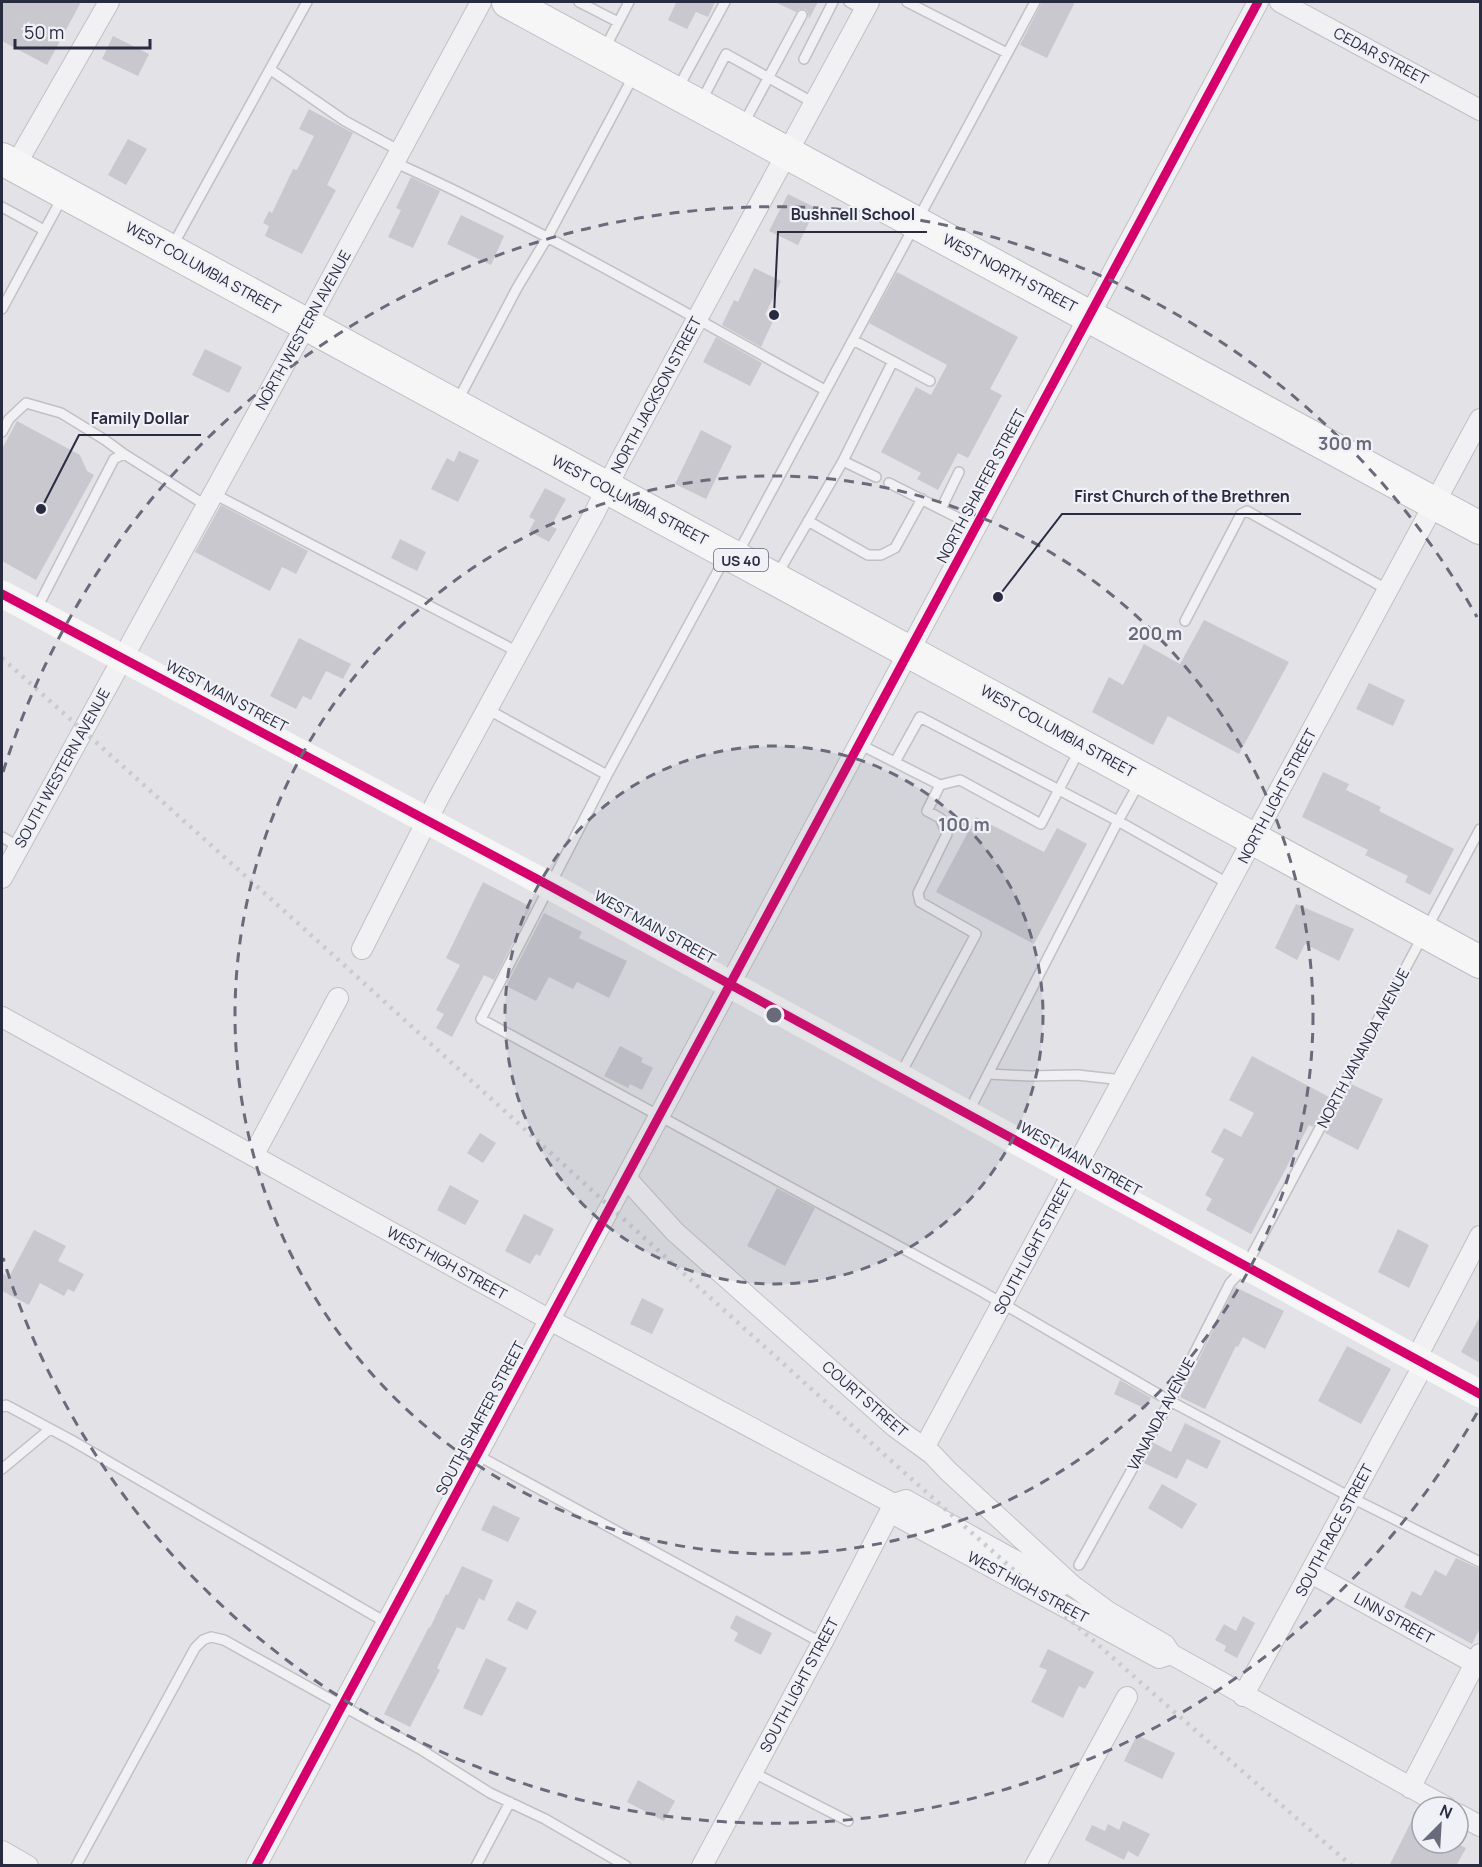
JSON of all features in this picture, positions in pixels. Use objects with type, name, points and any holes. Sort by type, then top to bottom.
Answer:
[{"type":"main road","name":"WEST NORTH STREET","points":[[519,4],[636,71],[1480,528]]},
{"type":"main road","name":"WEST COLUMBIA STREET","points":[[8,162],[1480,962]]},
{"type":"street","points":[[8,162],[109,2]]},
{"type":"street","name":"NORTH WESTERN AVENUE","points":[[123,658],[481,2]]},
{"type":"street","name":"NORTH SHAFFER STREET","points":[[730,985],[1258,2]]},
{"type":"street","name":"CEDAR STREET","points":[[1281,2],[1480,110]]},
{"type":"street","name":"NORTH JACKSON STREET","points":[[362,949],[427,820],[814,103],[861,4]]},
{"type":"street","name":"NORTH LIGHT STREET","points":[[1073,1172],[1480,419]]},
{"type":"street","name":"WEST MAIN STREET","points":[[2,594],[550,886],[1480,1394]]},
{"type":"street","name":"SOUTH WESTERN AVENUE","points":[[2,878],[10,842],[123,658]]},
{"type":"street","name":"SOUTH SHAFFER STREET","points":[[256,1866],[730,985]]},
{"type":"street","points":[[253,1156],[338,998]]},
{"type":"street","name":"WEST HIGH STREET","points":[[2,1017],[550,1320],[894,1504],[899,1517],[909,1523],[1159,1658],[1171,1654]]},
{"type":"street","name":"SOUTH LIGHT STREET","points":[[924,1448],[1073,1172]]},
{"type":"street","name":"COURT STREET","points":[[626,1178],[675,1233],[895,1427],[924,1448],[1072,1585],[1110,1613]]},
{"type":"street","name":"SOUTH RACE STREET","points":[[1244,1695],[1352,1498],[1480,1236]]},
{"type":"street","name":"WEST HIGH STREET","points":[[894,1504],[906,1500],[1110,1613],[1165,1645],[1171,1654],[1423,1795]]},
{"type":"street","name":"SOUTH LIGHT STREET","points":[[702,1866],[894,1504]]},
{"type":"street","name":"LINN STREET","points":[[1311,1573],[1479,1661]]},
{"type":"street","points":[[1410,1788],[1479,1661]]},
{"type":"street","points":[[1035,1866],[1126,1697]]},
{"type":"street","points":[[2,1851],[28,1866]]},
{"type":"lane","points":[[170,250],[307,2]]},
{"type":"lane","points":[[579,2],[618,22]]},
{"type":"lane","points":[[603,52],[629,2]]},
{"type":"lane","points":[[688,99],[725,2]]},
{"type":"lane","points":[[804,59],[833,2]]},
{"type":"lane","points":[[906,2],[1007,53]]},
{"type":"lane","points":[[1035,2],[853,340],[607,775],[481,1019],[1002,1303],[1170,1401],[1352,1498],[1480,1562]]},
{"type":"lane","points":[[741,128],[802,15]]},
{"type":"lane","points":[[688,99],[726,54],[814,103]]},
{"type":"lane","points":[[271,70],[397,157],[825,390]]},
{"type":"lane","points":[[455,405],[636,71]]},
{"type":"lane","points":[[2,309],[65,193]]},
{"type":"lane","points":[[2,207],[44,230]]},
{"type":"lane","points":[[853,340],[930,381]]},
{"type":"lane","points":[[775,578],[843,461],[892,361]]},
{"type":"lane","points":[[2,432],[9,419],[26,404],[61,413],[124,454],[211,500],[518,652]]},
{"type":"lane","points":[[35,612],[109,467],[114,459],[124,454]]},
{"type":"lane","points":[[843,461],[876,477]]},
{"type":"lane","points":[[941,509],[959,472]]},
{"type":"lane","points":[[889,483],[976,527]]},
{"type":"lane","points":[[808,521],[868,555],[881,555],[895,548],[922,499]]},
{"type":"lane","points":[[1185,621],[1240,514],[1246,511],[1388,590]]},
{"type":"lane","points":[[487,709],[607,775]]},
{"type":"lane","points":[[895,762],[920,717],[1118,821],[1229,884]]},
{"type":"lane","points":[[859,744],[940,785],[960,780],[1041,824],[1082,745]]},
{"type":"lane","points":[[968,1114],[1142,777]]},
{"type":"lane","points":[[899,1077],[976,934],[921,902],[918,893],[947,834],[940,818],[927,811],[940,785]]},
{"type":"lane","name":"NORTH VANANDA AVENUE","points":[[1246,1266],[1480,829]]},
{"type":"lane","points":[[988,1074],[1077,1075],[1123,1080]]},
{"type":"lane","name":"VANANDA AVENUE","points":[[1079,1565],[1170,1401],[1230,1282],[1246,1266]]},
{"type":"lane","points":[[2,1407],[6,1405],[50,1429],[387,1623]]},
{"type":"lane","points":[[2,1469],[50,1429]]},
{"type":"lane","points":[[477,1455],[822,1643]]},
{"type":"lane","points":[[76,1866],[195,1648],[203,1640],[211,1637],[224,1640],[510,1803],[545,1819],[626,1866]]},
{"type":"lane","points":[[752,1772],[848,1821]]},
{"type":"lane","points":[[476,1866],[510,1803]]},
{"type":"building","points":[[2,2],[81,2],[47,65],[2,41]]},
{"type":"building","points":[[674,2],[715,2],[708,17],[696,12],[687,29],[668,20],[676,3]]},
{"type":"building","points":[[775,2],[818,2],[809,19],[805,9],[799,9],[796,12]]},
{"type":"building","points":[[1042,2],[1075,2],[1047,58],[1020,45]]},
{"type":"building","points":[[113,36],[149,54],[138,76],[102,59]]},
{"type":"building","points":[[309,109],[353,133],[327,185],[336,190],[302,254],[265,236],[269,226],[263,223],[269,211],[272,213],[293,169],[297,170],[314,136],[299,129]]},
{"type":"building","points":[[128,139],[147,149],[126,185],[108,175]]},
{"type":"building","points":[[411,177],[440,191],[413,248],[388,237],[401,210],[396,208]]},
{"type":"building","points":[[788,194],[816,208],[798,245],[769,231]]},
{"type":"building","points":[[461,215],[504,236],[491,265],[447,244]]},
{"type":"building","points":[[754,268],[781,281],[765,315],[774,319],[761,347],[722,325],[734,300],[738,302]]},
{"type":"building","points":[[897,272],[1018,337],[990,389],[1002,395],[968,458],[958,453],[938,490],[917,479],[921,473],[881,452],[916,387],[931,395],[947,365],[869,323]]},
{"type":"building","points":[[716,337],[762,363],[750,386],[703,362]]},
{"type":"building","points":[[205,349],[242,367],[229,393],[192,375]]},
{"type":"building","points":[[17,421],[80,455],[87,471],[94,475],[36,580],[2,561],[2,449]]},
{"type":"building","points":[[701,430],[732,446],[706,499],[675,484]]},
{"type":"building","points":[[459,451],[479,460],[458,502],[431,489],[447,458],[454,462]]},
{"type":"building","points":[[545,488],[566,499],[551,526],[557,529],[549,542],[529,531],[535,520],[529,517]]},
{"type":"building","points":[[221,505],[308,551],[296,574],[282,567],[270,591],[195,552]]},
{"type":"building","points":[[400,539],[426,552],[417,571],[391,558]]},
{"type":"building","points":[[1204,620],[1289,662],[1239,754],[1168,716],[1153,745],[1092,712],[1109,677],[1123,685],[1144,644],[1180,664]]},
{"type":"building","points":[[299,638],[351,664],[343,679],[326,671],[311,700],[303,696],[296,709],[270,696]]},
{"type":"building","points":[[1369,683],[1405,700],[1393,726],[1356,709]]},
{"type":"building","points":[[1323,772],[1349,784],[1346,790],[1381,807],[1379,811],[1454,849],[1430,895],[1405,882],[1408,876],[1365,855],[1368,850],[1302,817]]},
{"type":"building","points":[[976,817],[1044,852],[1057,828],[1087,844],[1034,944],[936,892]]},
{"type":"building","points":[[483,882],[531,907],[494,980],[484,975],[452,1037],[436,1028],[444,1014],[436,1010],[460,965],[446,958]]},
{"type":"building","points":[[1296,904],[1354,929],[1339,961],[1305,944],[1297,960],[1275,948]]},
{"type":"building","points":[[544,913],[582,932],[579,938],[627,961],[609,998],[577,982],[573,989],[549,977],[536,1001],[506,986]]},
{"type":"building","points":[[620,1046],[643,1058],[641,1062],[653,1068],[642,1090],[630,1084],[628,1088],[604,1076]]},
{"type":"building","points":[[1252,1056],[1329,1097],[1313,1127],[1309,1125],[1251,1234],[1206,1210],[1212,1199],[1205,1195],[1224,1159],[1211,1152],[1224,1128],[1241,1137],[1254,1113],[1229,1100]]},
{"type":"building","points":[[1351,1084],[1383,1099],[1358,1150],[1325,1133]]},
{"type":"building","points":[[480,1133],[496,1143],[483,1163],[467,1153]]},
{"type":"building","points":[[450,1185],[479,1201],[465,1225],[437,1210]]},
{"type":"building","points":[[777,1188],[815,1208],[785,1266],[747,1246]]},
{"type":"building","points":[[524,1214],[554,1229],[540,1256],[536,1254],[530,1264],[505,1251]]},
{"type":"building","points":[[1398,1229],[1429,1245],[1409,1288],[1378,1272]]},
{"type":"building","points":[[34,1230],[66,1246],[58,1261],[84,1274],[74,1292],[68,1289],[64,1296],[40,1283],[29,1305],[2,1291],[2,1273],[9,1277]]},
{"type":"building","points":[[1235,1287],[1284,1311],[1265,1349],[1243,1337],[1238,1347],[1236,1346],[1205,1409],[1180,1397]]},
{"type":"building","points":[[642,1298],[664,1309],[652,1334],[630,1324]]},
{"type":"building","points":[[1480,1316],[1480,1363],[1461,1352]]},
{"type":"building","points":[[1347,1346],[1391,1369],[1361,1424],[1318,1401]]},
{"type":"building","points":[[1120,1380],[1151,1398],[1146,1409],[1114,1394]]},
{"type":"building","points":[[1185,1423],[1221,1441],[1207,1469],[1187,1459],[1177,1479],[1144,1463],[1154,1443],[1171,1452]]},
{"type":"building","points":[[1162,1484],[1197,1504],[1182,1529],[1148,1508]]},
{"type":"building","points":[[493,1505],[520,1518],[508,1542],[481,1530]]},
{"type":"building","points":[[1456,1558],[1480,1569],[1480,1628],[1472,1644],[1404,1607],[1412,1591],[1421,1596],[1435,1570],[1446,1576]]},
{"type":"building","points":[[462,1566],[493,1580],[484,1601],[479,1598],[464,1630],[457,1627],[437,1668],[440,1670],[410,1727],[384,1714]]},
{"type":"building","points":[[517,1601],[537,1611],[527,1630],[507,1620]]},
{"type":"building","points":[[736,1615],[772,1633],[761,1655],[734,1641],[738,1633],[730,1628]]},
{"type":"building","points":[[1243,1616],[1255,1623],[1237,1658],[1224,1651],[1226,1646],[1215,1640],[1224,1624],[1236,1631]]},
{"type":"building","points":[[1048,1649],[1094,1672],[1085,1689],[1079,1686],[1063,1718],[1031,1702],[1047,1670],[1039,1667]]},
{"type":"building","points":[[486,1658],[507,1668],[482,1716],[463,1708]]},
{"type":"building","points":[[1137,1735],[1175,1753],[1162,1779],[1124,1761]]},
{"type":"building","points":[[638,1780],[675,1801],[664,1821],[627,1802]]},
{"type":"building","points":[[1123,1821],[1150,1834],[1138,1857],[1128,1851],[1124,1860],[1085,1840],[1092,1825],[1105,1831],[1108,1824],[1119,1830]]},
{"type":"building","points":[[1410,1824],[1410,1855],[1462,1855],[1456,1866],[1389,1866]]},
{"type":"railway","points":[[2,658],[974,1535],[1352,1866]]},
{"type":"cycle path","points":[[256,1866],[1258,2]]},
{"type":"cycle path","points":[[2,594],[550,886],[1480,1394]]},
{"type":"place","name":"Bushnell School","points":[[774,315]]},
{"type":"place","name":"Family Dollar","points":[[41,509]]},
{"type":"place","name":"First Church of the Brethren","points":[[998,597]]}]
